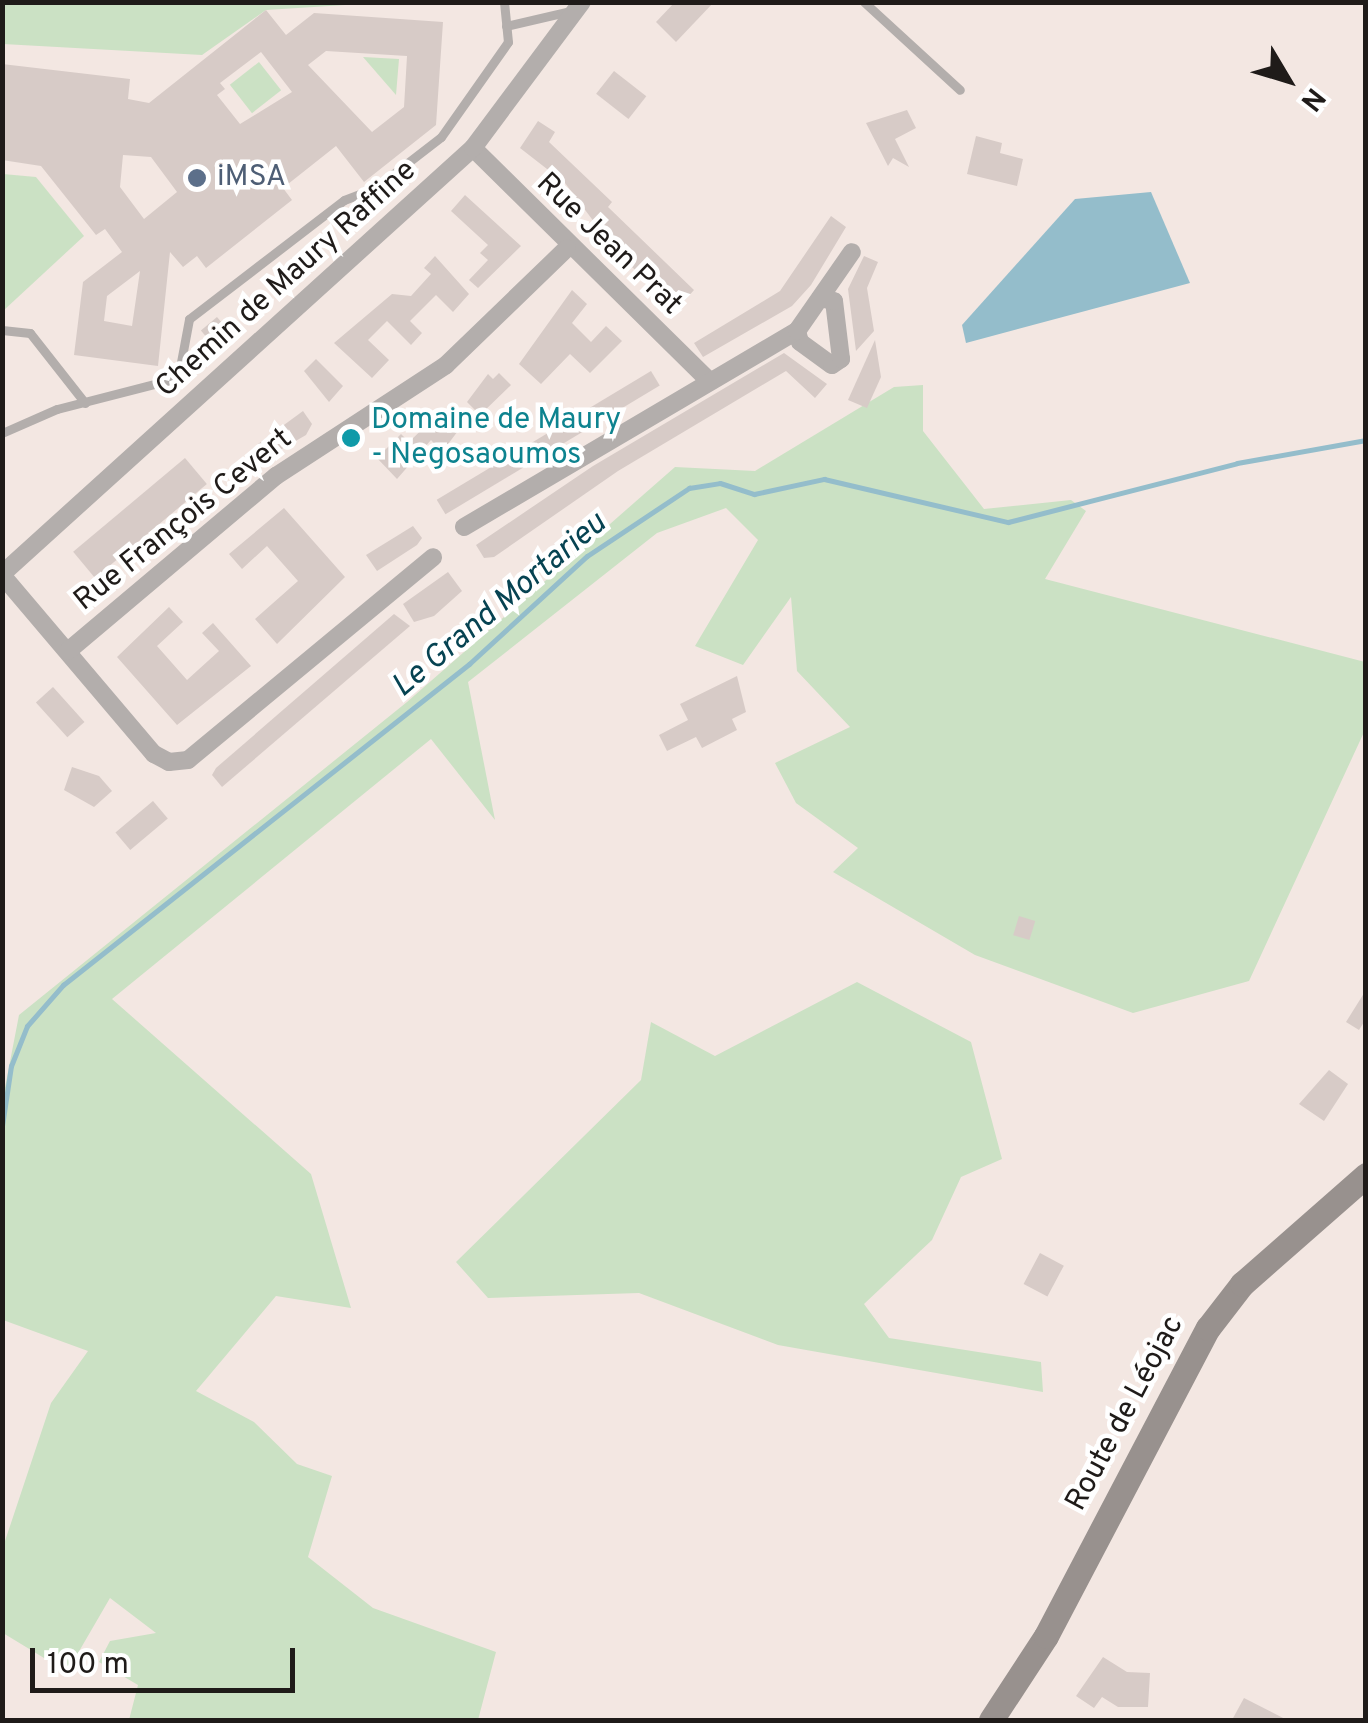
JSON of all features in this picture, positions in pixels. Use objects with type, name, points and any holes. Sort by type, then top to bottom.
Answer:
[{"type":"main road","name":"Route de Léojac","points":[[990,1720],[1046,1636],[1208,1328],[1242,1284],[1366,1175]]},
{"type":"street","name":"Chemin de Maury Raffine","points":[[2,575],[473,148],[579,6]]},
{"type":"street","name":"Rue Jean Prat","points":[[473,148],[567,248],[707,380]]},
{"type":"street","name":"Rue François Cevert","points":[[68,651],[276,476],[446,364],[567,248]]},
{"type":"street","points":[[464,527],[707,380],[796,332],[852,252]]},
{"type":"street","points":[[796,332],[800,342],[832,365],[841,359],[834,301],[820,298]]},
{"type":"street","points":[[2,575],[154,754],[170,762],[188,760],[432,558]]},
{"type":"lane","points":[[2,433],[85,403],[178,378],[189,320],[344,200],[374,188],[441,136],[508,42],[504,2]]},
{"type":"lane","points":[[864,2],[960,90]]},
{"type":"lane","points":[[506,26],[579,6]]},
{"type":"lane","points":[[2,330],[30,332],[85,403]]},
{"type":"green space","points":[[2,3],[377,3],[266,10],[202,55],[3,44]]},
{"type":"green space","points":[[363,57],[399,59],[396,95]]},
{"type":"green space","points":[[259,62],[281,90],[252,113],[230,85]]},
{"type":"green space","points":[[3,174],[36,177],[84,236],[3,311]]},
{"type":"green space","points":[[923,385],[923,431],[984,509],[1071,500],[1086,511],[1045,579],[1365,662],[1365,730],[1249,981],[1133,1013],[975,955],[833,872],[858,848],[796,803],[775,763],[850,727],[797,671],[791,597],[743,665],[695,646],[758,540],[726,508],[657,533],[468,682],[495,820],[431,739],[112,999],[311,1174],[351,1308],[276,1296],[196,1391],[254,1422],[297,1464],[332,1476],[308,1557],[373,1608],[496,1652],[478,1720],[129,1720],[138,1685],[99,1662],[110,1641],[156,1633],[110,1598],[67,1672],[3,1633],[3,1547],[51,1403],[88,1351],[3,1320],[3,1098],[19,1015],[407,702],[675,467],[755,471],[894,387]]},
{"type":"green space","points":[[857,982],[971,1042],[1002,1159],[961,1177],[932,1240],[864,1304],[889,1338],[1041,1362],[1043,1392],[778,1345],[639,1293],[488,1298],[456,1262],[641,1080],[651,1022],[715,1056]]},
{"type":"water","points":[[1151,192],[1190,283],[966,343],[962,325],[1075,199]]},
{"type":"building","points":[[675,2],[714,2],[676,42],[656,22]]},
{"type":"building","points":[[266,10],[286,35],[314,13],[443,22],[436,125],[364,182],[336,146],[283,188],[292,200],[206,268],[197,256],[183,267],[170,252],[158,366],[74,355],[83,282],[122,252],[105,229],[96,235],[41,166],[2,160],[2,64],[130,79],[128,99],[149,103]],"holes":[[[326,51],[407,56],[404,107],[372,132],[308,65]],[[261,52],[292,92],[240,124],[217,95],[225,89],[220,83]],[[123,155],[151,157],[177,192],[144,219],[120,187]],[[140,271],[132,326],[104,321],[107,296]]]},
{"type":"building","points":[[614,71],[646,96],[628,119],[596,94]]},
{"type":"building","points":[[907,110],[916,128],[895,139],[909,167],[893,158],[888,166],[866,123]]},
{"type":"building","points":[[538,121],[555,132],[549,142],[612,202],[608,207],[694,290],[677,309],[618,254],[565,183],[520,148]]},
{"type":"building","points":[[976,136],[1002,143],[1000,153],[1023,159],[1017,186],[967,174]]},
{"type":"building","points":[[465,195],[521,246],[478,288],[469,280],[488,260],[480,253],[488,245],[451,211]]},
{"type":"building","points":[[831,216],[846,227],[811,285],[792,306],[703,357],[694,343],[780,291]]},
{"type":"building","points":[[435,256],[469,294],[453,312],[436,295],[410,321],[422,333],[411,345],[387,321],[368,340],[389,360],[372,378],[334,343],[392,294],[411,296],[431,274],[424,268]]},
{"type":"building","points":[[864,256],[878,262],[867,288],[874,331],[856,351],[848,289]]},
{"type":"building","points":[[572,290],[587,304],[572,323],[591,342],[606,326],[622,341],[590,373],[570,354],[541,384],[519,364]]},
{"type":"building","points":[[217,317],[233,336],[217,350],[201,330]]},
{"type":"building","points":[[875,340],[881,377],[867,408],[848,400]]},
{"type":"building","points":[[784,353],[827,384],[815,398],[786,371],[618,471],[494,557],[484,558],[476,545],[593,466]]},
{"type":"building","points":[[316,359],[343,386],[329,402],[304,371]]},
{"type":"building","points":[[651,371],[660,386],[445,514],[437,500]]},
{"type":"building","points":[[499,373],[511,385],[480,415],[467,402],[488,374],[493,379]]},
{"type":"building","points":[[451,410],[464,423],[442,452],[431,440],[397,479],[377,458],[401,434],[409,442],[441,411],[446,416]]},
{"type":"building","points":[[303,411],[312,424],[306,435],[268,457],[258,444]]},
{"type":"building","points":[[185,458],[207,484],[95,578],[73,552]]},
{"type":"building","points":[[284,508],[345,577],[277,644],[255,619],[298,581],[267,546],[242,569],[229,554]]},
{"type":"building","points":[[413,526],[422,538],[417,545],[377,571],[366,555]]},
{"type":"building","points":[[448,572],[462,591],[434,616],[414,622],[403,604]]},
{"type":"building","points":[[169,607],[183,622],[157,646],[187,680],[219,651],[202,633],[213,623],[251,666],[177,725],[117,657]]},
{"type":"building","points":[[394,614],[410,626],[222,787],[212,775],[216,768]]},
{"type":"building","points":[[737,676],[746,712],[732,719],[737,730],[702,748],[696,737],[667,751],[659,735],[688,720],[680,704]]},
{"type":"building","points":[[53,687],[84,722],[67,737],[36,702]]},
{"type":"building","points":[[72,767],[99,776],[112,791],[94,807],[64,790]]},
{"type":"building","points":[[153,801],[168,819],[130,850],[115,832]]},
{"type":"building","points":[[1019,916],[1035,921],[1029,940],[1013,935]]},
{"type":"building","points":[[1366,990],[1366,1019],[1359,1030],[1346,1022]]},
{"type":"building","points":[[1329,1070],[1348,1084],[1324,1121],[1299,1104]]},
{"type":"building","points":[[1040,1253],[1064,1266],[1047,1297],[1024,1284]]},
{"type":"building","points":[[1103,1657],[1127,1672],[1150,1673],[1148,1707],[1118,1707],[1102,1697],[1094,1708],[1076,1696]]},
{"type":"building","points":[[1244,1698],[1287,1720],[1232,1720]]},
{"type":"waterway","name":"Le Grand Mortarieu","points":[[2,1126],[11,1066],[27,1026],[63,985],[469,664],[587,556],[689,488],[720,483],[754,494],[824,479],[1008,522],[1237,463],[1366,440]]},
{"type":"place","name":"iMSA","points":[[197,178]]},
{"type":"place","name":"Domaine de Maury - Negosaoumos","points":[[351,438]]}]
